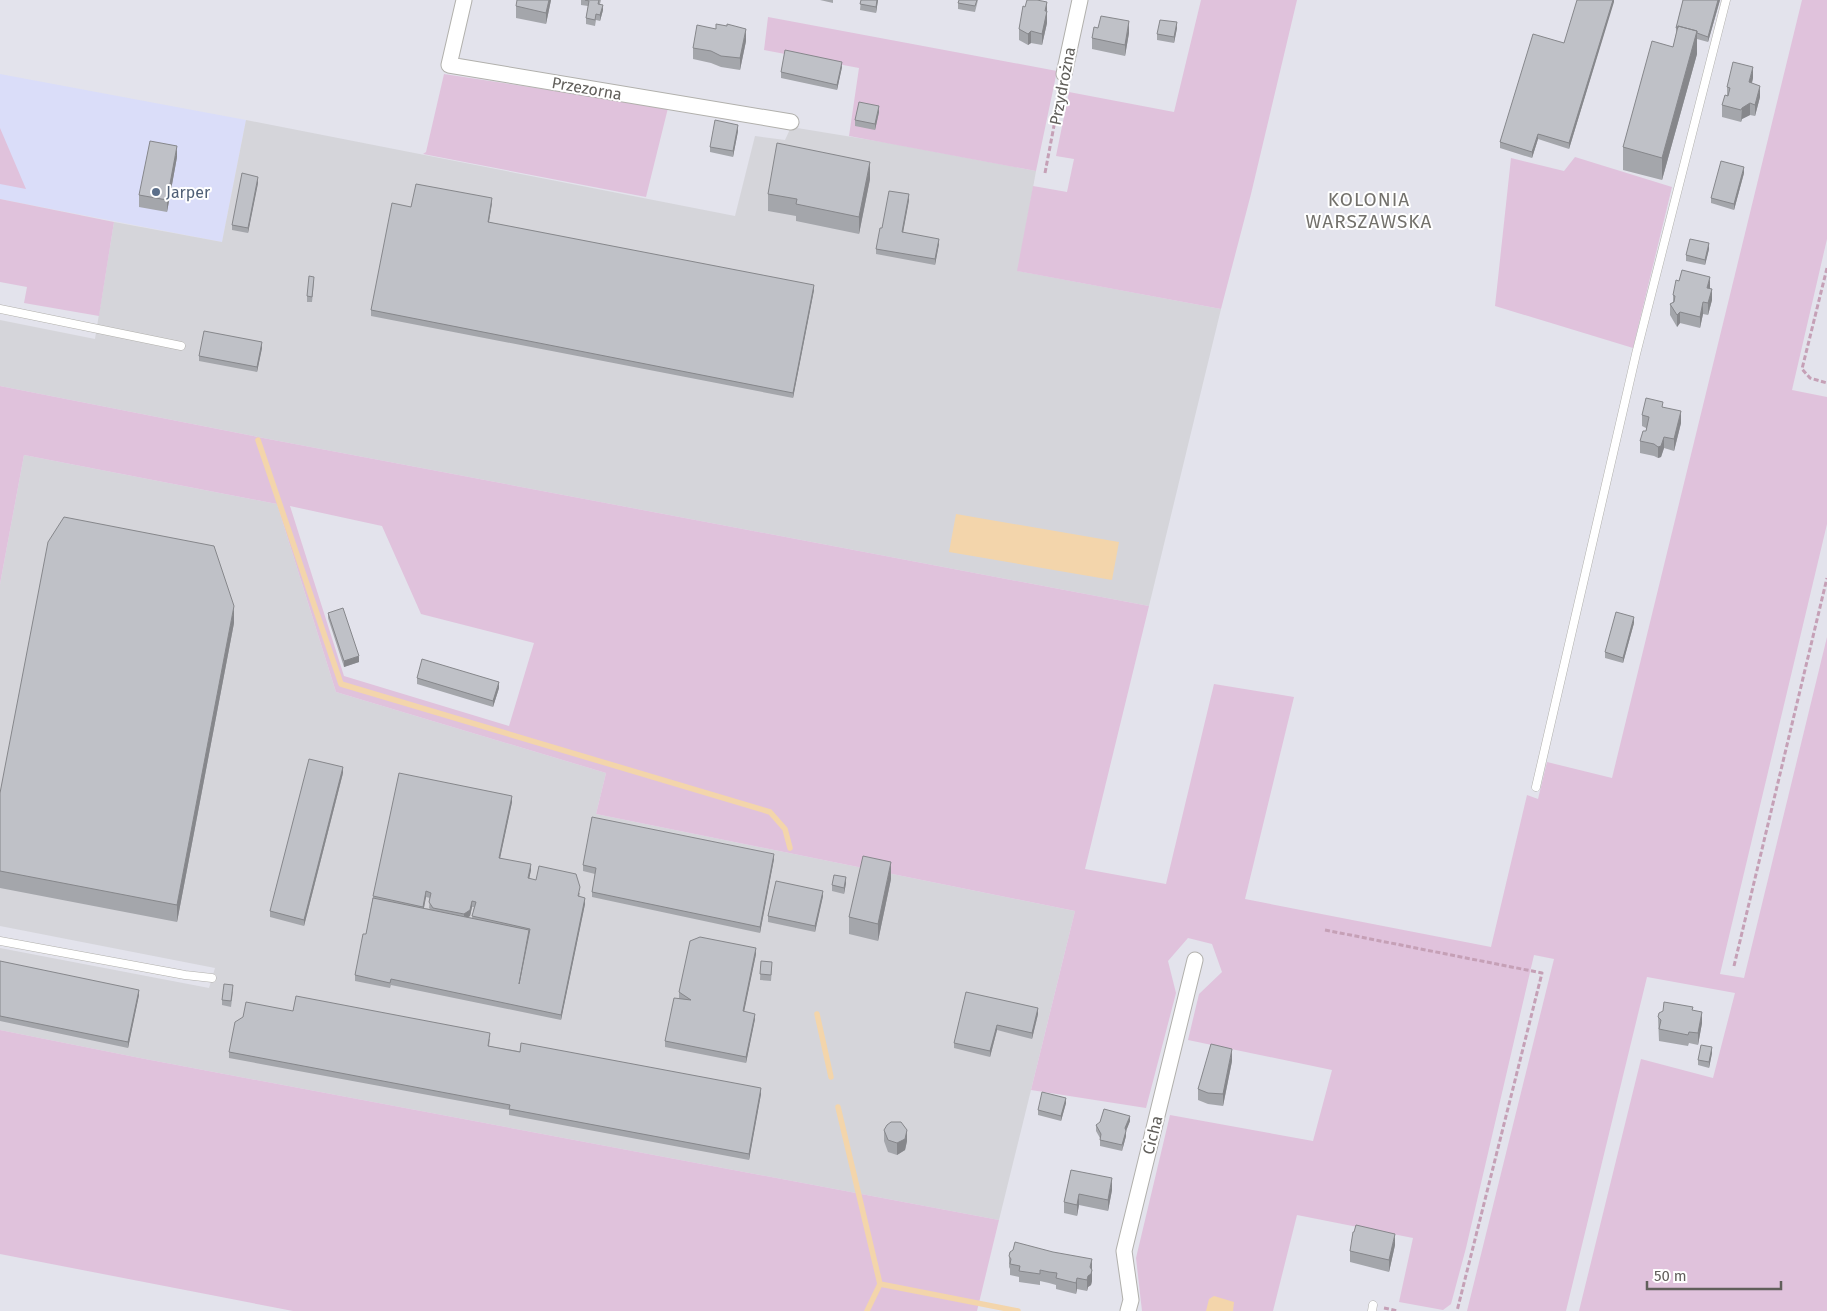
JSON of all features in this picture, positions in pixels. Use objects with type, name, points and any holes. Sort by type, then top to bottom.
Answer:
[{"type":"street","name":"Przezorna","points":[[464,0],[449,65],[791,122]]},
{"type":"street","name":"Przydrożna","points":[[1064,74],[1080,0]]},
{"type":"street","name":"Cicha","points":[[1128,1311],[1131,1300],[1124,1251],[1195,960]]},
{"type":"lane","points":[[1536,787],[1636,354],[1726,0]]},
{"type":"lane","points":[[0,309],[181,346]]},
{"type":"lane","points":[[0,941],[185,975],[212,978]]},
{"type":"path","name":"Przydrożna","points":[[1044,173],[1064,74]]},
{"type":"path","points":[[1827,268],[1802,369],[1810,378],[1827,383]]},
{"type":"path","points":[[1734,966],[1827,578]]},
{"type":"path","points":[[1325,930],[1542,973],[1457,1311]]},
{"type":"shaded area","points":[[1201,0],[1297,0],[1251,194],[1221,309],[1017,271],[1033,186],[1067,192],[1074,159],[1056,156],[1069,92],[1174,112]]},
{"type":"shaded area","points":[[1802,0],[1827,0],[1827,239],[1792,390],[1827,397],[1827,524],[1720,974],[1744,978],[1827,637],[1827,1311],[1579,1311],[1641,1059],[1713,1078],[1735,993],[1647,977],[1566,1311],[1467,1311],[1554,959],[1534,955],[1466,1248],[1451,1304],[1443,1310],[1399,1302],[1413,1238],[1297,1215],[1273,1311],[1142,1311],[1136,1258],[1170,1115],[1313,1141],[1332,1070],[1188,1040],[1199,994],[1222,972],[1212,944],[1188,938],[1168,961],[1176,993],[1146,1108],[1031,1090],[1075,911],[596,814],[606,773],[336,692],[277,504],[24,455],[0,584],[0,386],[263,438],[1149,606],[1085,869],[1166,884],[1214,684],[1294,697],[1245,899],[1491,947],[1527,795],[1538,799],[1547,762],[1612,778]],"holes":[[[290,506],[382,526],[421,614],[534,643],[509,726],[344,676]]]},
{"type":"shaded area","points":[[768,17],[1057,71],[1036,171],[849,136],[859,68],[764,50]]},
{"type":"shaded area","points":[[0,74],[246,120],[222,242],[0,199]]},
{"type":"shaded area","points":[[444,74],[668,108],[646,197],[423,154],[426,152]]},
{"type":"shaded area","points":[[246,120],[735,216],[755,136],[785,140],[791,127],[889,143],[1036,171],[1018,271],[1221,309],[1149,606],[263,438],[0,386],[0,320],[95,339],[114,222],[222,242]]},
{"type":"shaded area","points":[[0,128],[26,189],[0,184]]},
{"type":"shaded area","points":[[1575,157],[1672,187],[1633,348],[1495,306],[1511,158],[1564,171]]},
{"type":"shaded area","points":[[0,199],[114,222],[99,316],[24,303],[27,287],[0,282]]},
{"type":"shaded area","points":[[24,455],[277,504],[336,692],[606,773],[596,814],[1075,911],[999,1220],[0,1030],[0,948],[209,988],[215,968],[0,926],[0,584]]},
{"type":"shaded area","points":[[956,514],[1119,542],[1112,580],[949,552]]},
{"type":"shaded area","points":[[0,1030],[999,1220],[977,1311],[293,1311],[0,1254]]},
{"type":"shaded area","points":[[1214,1296],[1234,1302],[1233,1311],[1206,1311],[1209,1299]]},
{"type":"building","points":[[517,0],[549,0],[546,13],[516,6]]},
{"type":"building","points":[[585,0],[599,0],[598,4],[603,5],[600,15],[596,14],[595,20],[586,18],[589,1]]},
{"type":"building","points":[[861,0],[877,0],[876,7],[860,4]]},
{"type":"building","points":[[959,0],[977,0],[975,6],[958,3]]},
{"type":"building","points":[[1027,0],[1047,2],[1042,34],[1031,31],[1028,34],[1019,29],[1023,6],[1025,7]]},
{"type":"building","points":[[1577,0],[1613,0],[1569,143],[1538,134],[1532,152],[1500,142],[1533,34],[1564,43]]},
{"type":"building","points":[[1683,0],[1718,0],[1708,37],[1697,33],[1697,31],[1678,26],[1676,28]]},
{"type":"building","points":[[1101,16],[1129,21],[1125,45],[1092,38],[1094,27],[1098,28]]},
{"type":"building","points":[[1160,20],[1177,22],[1174,37],[1157,34]]},
{"type":"building","points":[[716,24],[727,26],[727,24],[746,29],[740,58],[721,56],[711,51],[693,48],[697,25],[716,29]]},
{"type":"building","points":[[1678,26],[1697,31],[1662,158],[1623,147],[1652,41],[1673,47]]},
{"type":"building","points":[[785,50],[842,62],[837,85],[781,72]]},
{"type":"building","points":[[1733,62],[1753,67],[1749,82],[1760,86],[1755,105],[1750,103],[1741,110],[1722,105],[1725,95],[1728,96],[1730,88],[1727,87]]},
{"type":"building","points":[[859,102],[879,106],[875,124],[855,120]]},
{"type":"building","points":[[715,120],[738,125],[733,151],[710,147]]},
{"type":"building","points":[[150,141],[177,146],[167,200],[139,195]]},
{"type":"building","points":[[777,143],[870,162],[859,217],[796,204],[797,199],[768,194]]},
{"type":"building","points":[[1721,161],[1744,167],[1734,204],[1711,198]]},
{"type":"building","points":[[242,173],[258,177],[248,228],[232,225]]},
{"type":"building","points":[[416,184],[492,198],[488,222],[814,285],[793,393],[371,310],[392,203],[411,207]]},
{"type":"building","points":[[889,191],[909,194],[902,232],[939,239],[935,259],[876,249]]},
{"type":"building","points":[[1690,239],[1709,243],[1705,260],[1686,255]]},
{"type":"building","points":[[1682,270],[1710,277],[1707,288],[1712,289],[1708,303],[1703,302],[1700,317],[1680,312],[1677,315],[1670,304],[1674,302],[1675,296],[1673,295],[1676,280],[1679,281]]},
{"type":"building","points":[[309,276],[314,277],[312,297],[307,296]]},
{"type":"building","points":[[204,331],[262,342],[257,367],[199,356]]},
{"type":"building","points":[[1646,398],[1663,402],[1662,407],[1681,411],[1674,439],[1664,437],[1661,446],[1658,447],[1654,444],[1640,441],[1643,431],[1646,431],[1649,417],[1642,415]]},
{"type":"building","points":[[64,517],[214,546],[234,606],[177,905],[0,871],[0,793],[48,542]]},
{"type":"building","points":[[343,608],[359,656],[344,661],[328,613]]},
{"type":"building","points":[[1616,612],[1634,617],[1623,658],[1605,652]]},
{"type":"building","points":[[422,659],[499,682],[493,701],[417,678]]},
{"type":"building","points":[[309,759],[343,767],[304,920],[270,911]]},
{"type":"building","points":[[399,773],[512,796],[499,858],[531,864],[528,878],[536,880],[539,866],[576,874],[580,887],[578,896],[585,898],[561,1015],[391,979],[390,983],[355,975],[363,934],[366,934],[373,898],[529,930],[519,984],[530,929],[472,916],[476,902],[472,901],[470,910],[464,914],[433,908],[429,902],[431,893],[426,891],[423,907],[373,896]]},
{"type":"building","points":[[592,817],[774,854],[760,927],[592,892],[596,868],[583,865]]},
{"type":"building","points":[[863,856],[891,862],[878,924],[849,917]]},
{"type":"building","points":[[834,875],[846,877],[844,888],[832,885]]},
{"type":"building","points":[[776,881],[823,891],[815,926],[768,916]]},
{"type":"building","points":[[700,937],[756,948],[743,1011],[755,1014],[746,1057],[665,1041],[674,998],[691,1000],[679,992],[690,941]]},
{"type":"building","points":[[0,961],[139,990],[128,1042],[0,1016]]},
{"type":"building","points":[[761,961],[772,962],[771,975],[760,974]]},
{"type":"building","points":[[224,984],[233,985],[231,1001],[222,1000]]},
{"type":"building","points":[[966,992],[1038,1008],[1032,1033],[997,1025],[990,1051],[954,1043]]},
{"type":"building","points":[[296,996],[490,1033],[488,1046],[520,1052],[521,1043],[761,1088],[749,1154],[509,1109],[510,1105],[229,1052],[235,1022],[243,1017],[246,1002],[293,1011]]},
{"type":"building","points":[[1664,1002],[1693,1007],[1692,1010],[1702,1012],[1698,1033],[1689,1032],[1688,1035],[1659,1029],[1661,1020],[1658,1017],[1659,1013],[1663,1011]]},
{"type":"building","points":[[1211,1044],[1232,1049],[1223,1094],[1208,1093],[1198,1089]]},
{"type":"building","points":[[1701,1045],[1712,1047],[1709,1062],[1698,1060]]},
{"type":"building","points":[[1042,1092],[1066,1098],[1061,1116],[1038,1110]]},
{"type":"building","points":[[1104,1109],[1130,1116],[1125,1128],[1126,1131],[1122,1145],[1100,1140],[1101,1134],[1096,1125],[1100,1122]]},
{"type":"building","points":[[891,1122],[901,1122],[907,1130],[905,1139],[897,1143],[888,1140],[884,1130]]},
{"type":"building","points":[[1071,1170],[1112,1178],[1108,1200],[1079,1194],[1077,1205],[1064,1202]]},
{"type":"building","points":[[1356,1225],[1395,1234],[1389,1260],[1350,1251]]},
{"type":"building","points":[[1015,1242],[1053,1252],[1092,1259],[1091,1274],[1087,1280],[1077,1278],[1076,1283],[1056,1278],[1057,1273],[1040,1270],[1040,1274],[1019,1271],[1020,1266],[1010,1264],[1011,1259],[1009,1256]]},
{"type":"waterway","points":[[258,440],[341,684],[770,812],[785,829],[790,848]]},
{"type":"waterway","points":[[817,1014],[831,1077]]},
{"type":"waterway","points":[[838,1107],[880,1284],[867,1311]]},
{"type":"waterway","points":[[880,1284],[1018,1311]]},
{"type":"place","name":"Jarper","points":[[156,192]]},
{"type":"district","name":"KOLONIA WARSZAWSKA","points":[[1369,210]]}]
